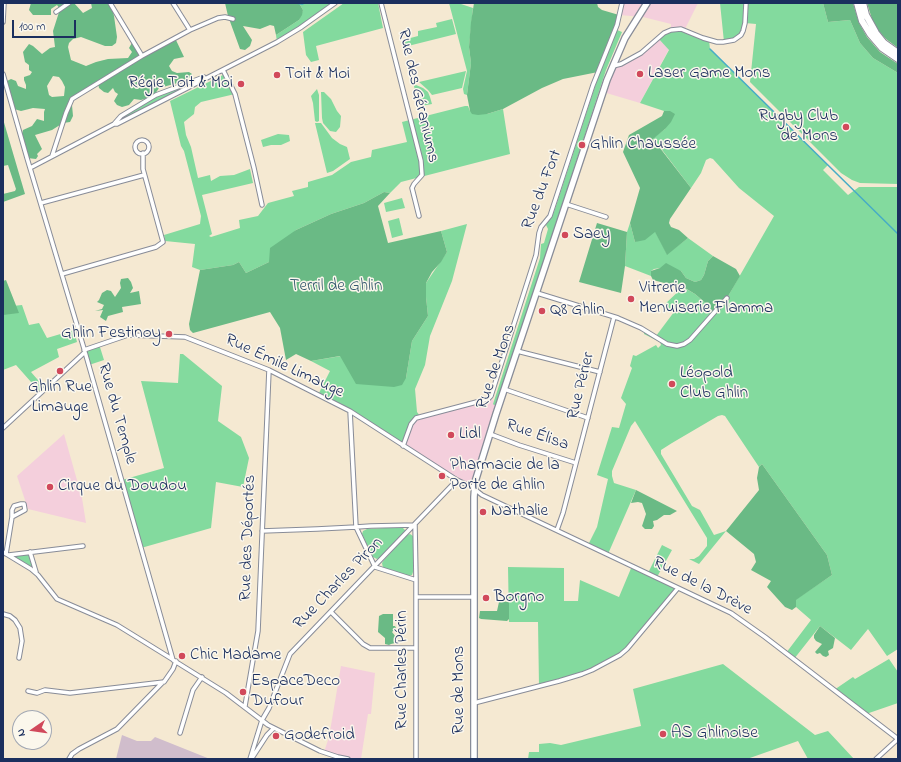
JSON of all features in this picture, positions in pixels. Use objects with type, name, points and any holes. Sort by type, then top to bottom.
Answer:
[{"type":"highway","points":[[857,3],[862,21],[870,34],[882,48],[898,59]]},
{"type":"highway","points":[[863,3],[866,14],[876,33],[884,42],[898,53]]},
{"type":"main road","name":"Rue de Mons","points":[[474,759],[475,482],[504,389],[612,66],[630,30],[647,3]]},
{"type":"street","points":[[3,22],[4,3]]},
{"type":"street","points":[[56,12],[70,3]]},
{"type":"street","points":[[110,3],[142,56]]},
{"type":"street","points":[[173,3],[190,30]]},
{"type":"street","points":[[30,168],[289,35],[335,3]]},
{"type":"street","name":"Rue des Géraniums","points":[[381,3],[421,161],[422,175],[412,188],[419,216]]},
{"type":"street","name":"Rue du Fort","points":[[403,446],[411,424],[416,418],[488,400],[491,396],[536,255],[539,233],[550,216],[593,85],[617,25],[622,3]]},
{"type":"street","points":[[612,66],[621,64],[641,52],[664,33],[671,30],[681,30],[717,42],[734,40],[741,35],[743,31],[746,3]]},
{"type":"street","points":[[52,156],[72,99],[142,56],[190,30],[218,18],[225,17],[233,19]]},
{"type":"street","points":[[114,124],[121,116],[156,95],[222,70]]},
{"type":"street","points":[[222,70],[235,94],[262,205]]},
{"type":"street","name":"Rue du Temple","points":[[3,74],[85,351],[174,661]]},
{"type":"street","points":[[62,274],[156,248],[163,242],[144,175],[142,163],[143,154]]},
{"type":"street","points":[[40,203],[144,175]]},
{"type":"street","points":[[566,204],[606,217]]},
{"type":"street","points":[[537,293],[614,317],[642,328],[667,344],[680,346],[690,340],[727,298]]},
{"type":"street","name":"Rue Périer","points":[[557,530],[563,513],[614,317]]},
{"type":"street","name":"Rue Émile Limauge","points":[[3,428],[85,351],[128,335],[186,337],[270,370],[350,411],[403,446],[475,490]]},
{"type":"street","points":[[517,351],[600,372]]},
{"type":"street","name":"Rue des Déportés","points":[[245,706],[258,631],[270,370]]},
{"type":"street","points":[[504,389],[588,418]]},
{"type":"street","points":[[350,411],[356,527],[375,567],[416,580]]},
{"type":"street","name":"Rue Élisa","points":[[490,434],[576,463]]},
{"type":"street","points":[[457,480],[469,483],[475,482]]},
{"type":"street","name":"Rue Charles Piron","points":[[251,759],[262,720],[269,708],[290,654],[457,480]]},
{"type":"street","name":"Rue de la Drève","points":[[475,490],[482,495],[731,613],[748,624],[898,739]]},
{"type":"street","points":[[6,554],[12,517]]},
{"type":"street","points":[[262,531],[415,524]]},
{"type":"street","name":"Rue Charles Périn","points":[[415,524],[416,759]]},
{"type":"street","points":[[6,554],[82,546]]},
{"type":"street","points":[[30,552],[34,568],[57,599],[117,625],[245,706],[274,728],[320,751],[348,759]]},
{"type":"street","points":[[6,554],[38,574]]},
{"type":"street","points":[[474,703],[559,682],[592,670],[620,655],[627,649],[678,588]]},
{"type":"street","points":[[416,597],[474,597]]},
{"type":"street","points":[[331,612],[363,644],[370,648],[416,648]]},
{"type":"street","points":[[3,614],[10,616],[15,620],[20,628],[22,641],[19,658]]},
{"type":"street","points":[[69,759],[72,754],[117,729],[164,682],[173,669],[174,661]]},
{"type":"street","points":[[180,733],[193,690],[202,678]]},
{"type":"street","points":[[28,691],[37,693],[45,690],[70,693],[164,682]]},
{"type":"street","points":[[251,759],[267,735],[274,728]]},
{"type":"street","points":[[876,759],[898,739]]},
{"type":"shaded area","points":[[622,3],[698,3],[684,31],[671,30],[671,24],[643,17],[619,15]]},
{"type":"shaded area","points":[[658,38],[669,49],[640,103],[603,92],[612,66],[641,53]]},
{"type":"shaded area","points":[[490,398],[494,401],[493,404],[497,404],[475,482],[469,483],[457,480],[403,446],[413,420]]},
{"type":"shaded area","name":"Cirque du Doudou","points":[[64,434],[82,498],[86,523],[28,509],[17,476]]},
{"type":"shaded area","points":[[341,666],[375,673],[371,714],[368,714],[361,759],[348,759],[324,752],[329,737]]},
{"type":"shaded area","points":[[122,735],[137,741],[151,741],[155,737],[210,759],[116,759]]},
{"type":"green space","points":[[31,3],[74,3],[83,13],[92,8],[91,3],[110,3],[114,16],[117,37],[116,43],[112,46],[105,46],[81,37],[73,39],[69,43],[68,47],[71,60],[86,66],[108,59],[128,58],[132,52],[129,48],[133,41],[142,56],[175,38],[184,57],[174,59],[169,66],[172,71],[177,73],[189,72],[192,74],[191,77],[178,83],[159,88],[155,94],[148,98],[141,100],[134,99],[129,105],[122,107],[117,105],[114,101],[118,94],[113,88],[108,93],[104,92],[99,88],[98,83],[72,99],[70,104],[72,105],[73,116],[70,122],[63,123],[52,130],[35,135],[42,149],[37,154],[38,156],[36,159],[27,158],[21,137],[23,130],[32,126],[37,119],[44,121],[45,109],[33,108],[21,111],[14,109],[7,90],[7,81],[11,79],[16,81],[18,86],[26,89],[24,77],[30,75],[32,72],[29,70],[29,65],[25,62],[23,52],[29,44],[42,54],[50,48],[55,47],[53,31],[60,9],[57,5],[51,9],[51,15],[33,15],[29,10]],"holes":[[[53,76],[59,77],[65,87],[64,96],[52,97],[49,95],[47,86]]]},
{"type":"green space","points":[[225,3],[299,3],[303,10],[299,20],[276,35],[274,26],[270,25],[260,29],[243,26],[252,40],[250,46],[245,50],[240,49]]},
{"type":"green space","points":[[299,3],[335,3],[277,42],[276,35],[299,20],[303,10]]},
{"type":"green space","points":[[344,3],[378,3],[383,28],[316,46],[319,60],[311,62],[306,55],[303,32]]},
{"type":"green space","points":[[449,3],[458,3],[473,8],[469,47],[471,63],[467,95],[464,94],[463,89],[467,71]]},
{"type":"green space","points":[[474,3],[597,3],[598,7],[602,10],[619,15],[598,72],[563,79],[542,88],[503,109],[478,115],[472,114],[470,111],[467,95],[471,63],[469,47]]},
{"type":"green space","name":"Rugby Club de Mons","points":[[720,3],[823,3],[828,22],[850,20],[860,43],[873,58],[898,73],[898,184],[860,183],[841,173],[750,82],[756,24],[745,23],[743,31],[737,38],[724,42]]},
{"type":"green space","points":[[823,3],[853,3],[859,23],[867,37],[880,52],[898,64],[898,73],[873,58],[860,43],[850,20],[828,22]]},
{"type":"green space","points":[[867,3],[898,3],[898,48],[886,39],[876,28]]},
{"type":"green space","points":[[452,19],[456,34],[404,47],[403,40],[418,36],[418,31],[437,27],[436,23]]},
{"type":"green space","points":[[681,29],[709,40],[710,49],[828,165],[823,170],[848,195],[859,187],[898,187],[898,649],[887,656],[868,629],[851,650],[820,626],[794,659],[786,653],[811,620],[796,607],[795,600],[832,575],[827,555],[762,464],[759,467],[725,416],[718,416],[661,450],[661,454],[692,506],[700,510],[714,535],[726,531],[699,564],[689,559],[694,559],[699,556],[707,546],[707,538],[635,421],[631,426],[612,471],[612,476],[614,483],[636,490],[608,554],[588,545],[597,527],[608,479],[597,475],[612,427],[619,428],[626,404],[621,398],[632,368],[630,366],[633,355],[636,356],[656,345],[658,348],[661,345],[660,342],[644,334],[644,330],[656,336],[674,312],[664,305],[683,287],[695,294],[708,305],[714,313],[727,298],[774,216],[739,188],[713,159],[710,158],[706,160],[701,173],[691,188],[653,138],[665,129],[670,111],[664,111],[640,103],[669,50],[658,38],[664,33]]},
{"type":"green space","points":[[617,30],[622,32],[606,70],[497,404],[494,405],[493,404],[540,258],[541,244],[544,243],[548,229],[546,225],[554,212],[603,62]]},
{"type":"green space","points":[[223,70],[117,124],[116,121],[156,95]]},
{"type":"green space","points":[[466,71],[462,88],[432,95],[419,82]]},
{"type":"green space","points":[[225,74],[235,94],[201,102],[195,107],[194,114],[184,122],[186,135],[191,147],[198,178],[210,175],[211,181],[220,176],[234,175],[250,169],[253,183],[202,195],[212,234],[209,236],[211,237],[240,228],[239,220],[258,216],[268,203],[294,196],[292,191],[308,187],[308,182],[332,175],[351,162],[371,157],[372,150],[407,142],[402,122],[465,106],[468,106],[470,111],[487,114],[503,109],[510,154],[401,182],[390,193],[384,192],[364,203],[331,214],[296,230],[269,262],[246,273],[239,262],[233,265],[200,270],[192,267],[195,244],[165,241],[164,235],[200,224],[201,216],[170,101]]},
{"type":"green space","points":[[416,85],[428,92],[432,104],[421,106],[417,91],[415,91],[414,86]]},
{"type":"green space","points":[[317,89],[319,95],[319,121],[317,122],[315,121],[311,96]]},
{"type":"green space","points":[[321,92],[324,92],[331,99],[341,116],[340,127],[336,132],[330,131],[323,123]]},
{"type":"green space","points":[[664,111],[670,111],[675,114],[665,129],[653,139],[691,188],[670,219],[669,223],[671,227],[679,230],[688,238],[667,255],[655,232],[645,240],[635,242],[630,223],[640,188],[623,152],[629,135],[662,116]]},
{"type":"green space","points":[[3,119],[25,194],[3,202],[3,194],[15,191],[16,189],[8,165],[3,166]]},
{"type":"green space","points":[[315,123],[321,123],[332,138],[347,147],[350,159],[333,171],[327,173]]},
{"type":"green space","points":[[278,134],[289,135],[290,141],[281,145],[263,147],[261,140]]},
{"type":"green space","name":"Terril de Ghlin","points":[[384,192],[390,193],[378,206],[388,243],[441,231],[447,252],[432,272],[426,283],[428,316],[412,341],[406,378],[402,385],[394,387],[356,384],[340,356],[311,361],[296,354],[286,360],[280,328],[270,312],[193,333],[190,330],[189,324],[200,270],[233,265],[239,262],[246,273],[269,262],[270,248],[296,230],[331,214],[364,203]]},
{"type":"green space","points":[[402,198],[405,208],[386,212],[384,203]]},
{"type":"green space","points":[[399,218],[403,235],[392,238],[388,221]]},
{"type":"green space","points":[[597,223],[627,232],[625,266],[621,293],[579,282]]},
{"type":"green space","points":[[630,223],[635,242],[655,231],[667,254],[688,238],[713,256],[708,261],[701,280],[695,282],[686,278],[681,271],[660,268],[654,269],[651,271],[651,276],[625,266],[627,232]]},
{"type":"green space","points":[[467,224],[452,281],[430,336],[425,365],[415,389],[417,412],[420,416],[413,420],[403,446],[369,423],[318,395],[330,371],[311,361],[341,356],[406,378],[412,341],[428,316],[426,283],[447,252],[441,231]]},
{"type":"green space","points":[[713,256],[736,269],[740,276],[727,298],[714,314],[708,305],[695,294],[680,285],[668,284],[653,280],[651,276],[651,271],[660,268],[666,263],[681,271],[686,278],[695,282],[701,280],[708,261]]},
{"type":"green space","points":[[128,278],[133,288],[130,293],[139,291],[141,304],[122,307],[123,312],[108,316],[106,321],[100,317],[103,310],[95,311],[102,309],[104,305],[97,302],[102,293],[107,290],[111,291],[115,297],[121,288],[121,279]]},
{"type":"green space","points":[[6,280],[19,313],[3,315],[3,281]]},
{"type":"green space","points":[[22,305],[29,325],[39,323],[47,338],[74,330],[77,342],[57,349],[59,357],[31,372],[44,387],[39,391],[16,365],[3,370],[3,307]]},
{"type":"green space","points":[[99,344],[104,360],[89,365],[84,350]]},
{"type":"green space","points":[[180,354],[183,354],[222,386],[218,421],[241,437],[249,458],[243,487],[216,482],[211,528],[141,548],[122,480],[164,468],[141,381],[178,383]]},
{"type":"green space","points":[[762,464],[827,555],[832,575],[796,600],[796,607],[792,610],[785,607],[767,587],[771,581],[751,570],[756,562],[754,554],[726,531],[759,490],[757,478],[759,467]]},
{"type":"green space","points":[[636,490],[677,511],[670,515],[664,515],[653,521],[654,526],[652,529],[645,529],[642,526],[646,514],[642,503],[631,503]]},
{"type":"green space","points":[[402,527],[405,532],[379,558],[377,559],[373,557],[362,534],[363,531],[367,529]]},
{"type":"green space","points":[[410,534],[413,536],[412,575],[408,576],[383,568],[382,563],[384,560],[407,535]]},
{"type":"green space","points":[[662,545],[672,550],[657,577],[678,588],[627,649],[592,670],[539,686],[538,622],[509,622],[508,567],[564,568],[564,601],[578,601],[580,580],[619,597],[632,566],[648,573]]},
{"type":"green space","points":[[30,552],[34,566],[31,569],[11,557],[12,555]]},
{"type":"green space","points":[[499,602],[509,602],[509,619],[507,621],[479,618],[480,611],[497,611]]},
{"type":"green space","points":[[383,614],[393,614],[393,626],[396,628],[392,632],[398,640],[389,645],[385,644],[385,638],[378,632],[379,616]]},
{"type":"green space","points":[[820,626],[835,638],[833,648],[828,651],[829,655],[826,657],[815,652],[822,644],[814,638],[814,635]]},
{"type":"green space","points":[[889,659],[898,672],[898,703],[866,714],[834,690],[853,677],[855,679]]},
{"type":"green space","points":[[723,664],[815,735],[828,731],[854,759],[808,759],[798,741],[747,759],[528,759],[529,752],[539,752],[539,744],[550,743],[561,745],[641,726],[633,689]]},
{"type":"waterway","points":[[295,3],[305,3]]},
{"type":"waterway","points":[[710,49],[898,234]]},
{"type":"place","name":"Laser Game Mons","points":[[640,74]]},
{"type":"place","name":"Toit & Moi","points":[[277,75]]},
{"type":"place","name":"Régie Toit & Moi","points":[[241,84]]},
{"type":"place","name":"Rugby Club de Mons","points":[[846,127]]},
{"type":"place","name":"Ghlin Chaussée","points":[[582,145]]},
{"type":"place","name":"Saey","points":[[565,235]]},
{"type":"place","name":"Vitrerie Menuiserie Flamma","points":[[631,299]]},
{"type":"place","name":"Q8 Ghlin","points":[[542,311]]},
{"type":"place","name":"Ghlin Festinoy","points":[[169,334]]},
{"type":"place","name":"Ghlin Rue Limauge","points":[[60,371]]},
{"type":"place","name":"Léopold Club Ghlin","points":[[672,384]]},
{"type":"place","name":"Lidl","points":[[451,435]]},
{"type":"place","name":"Pharmacie de la Porte de Ghlin","points":[[442,476]]},
{"type":"place","name":"Cirque du Doudou","points":[[50,487]]},
{"type":"place","name":"Nathalie","points":[[483,512]]},
{"type":"place","name":"Borgno","points":[[486,598]]},
{"type":"place","name":"Chic Madame","points":[[182,656]]},
{"type":"place","name":"EspaceDeco Dufour","points":[[243,692]]},
{"type":"place","name":"AS Ghlinoise","points":[[663,734]]},
{"type":"place","name":"Godefroid","points":[[276,736]]}]
